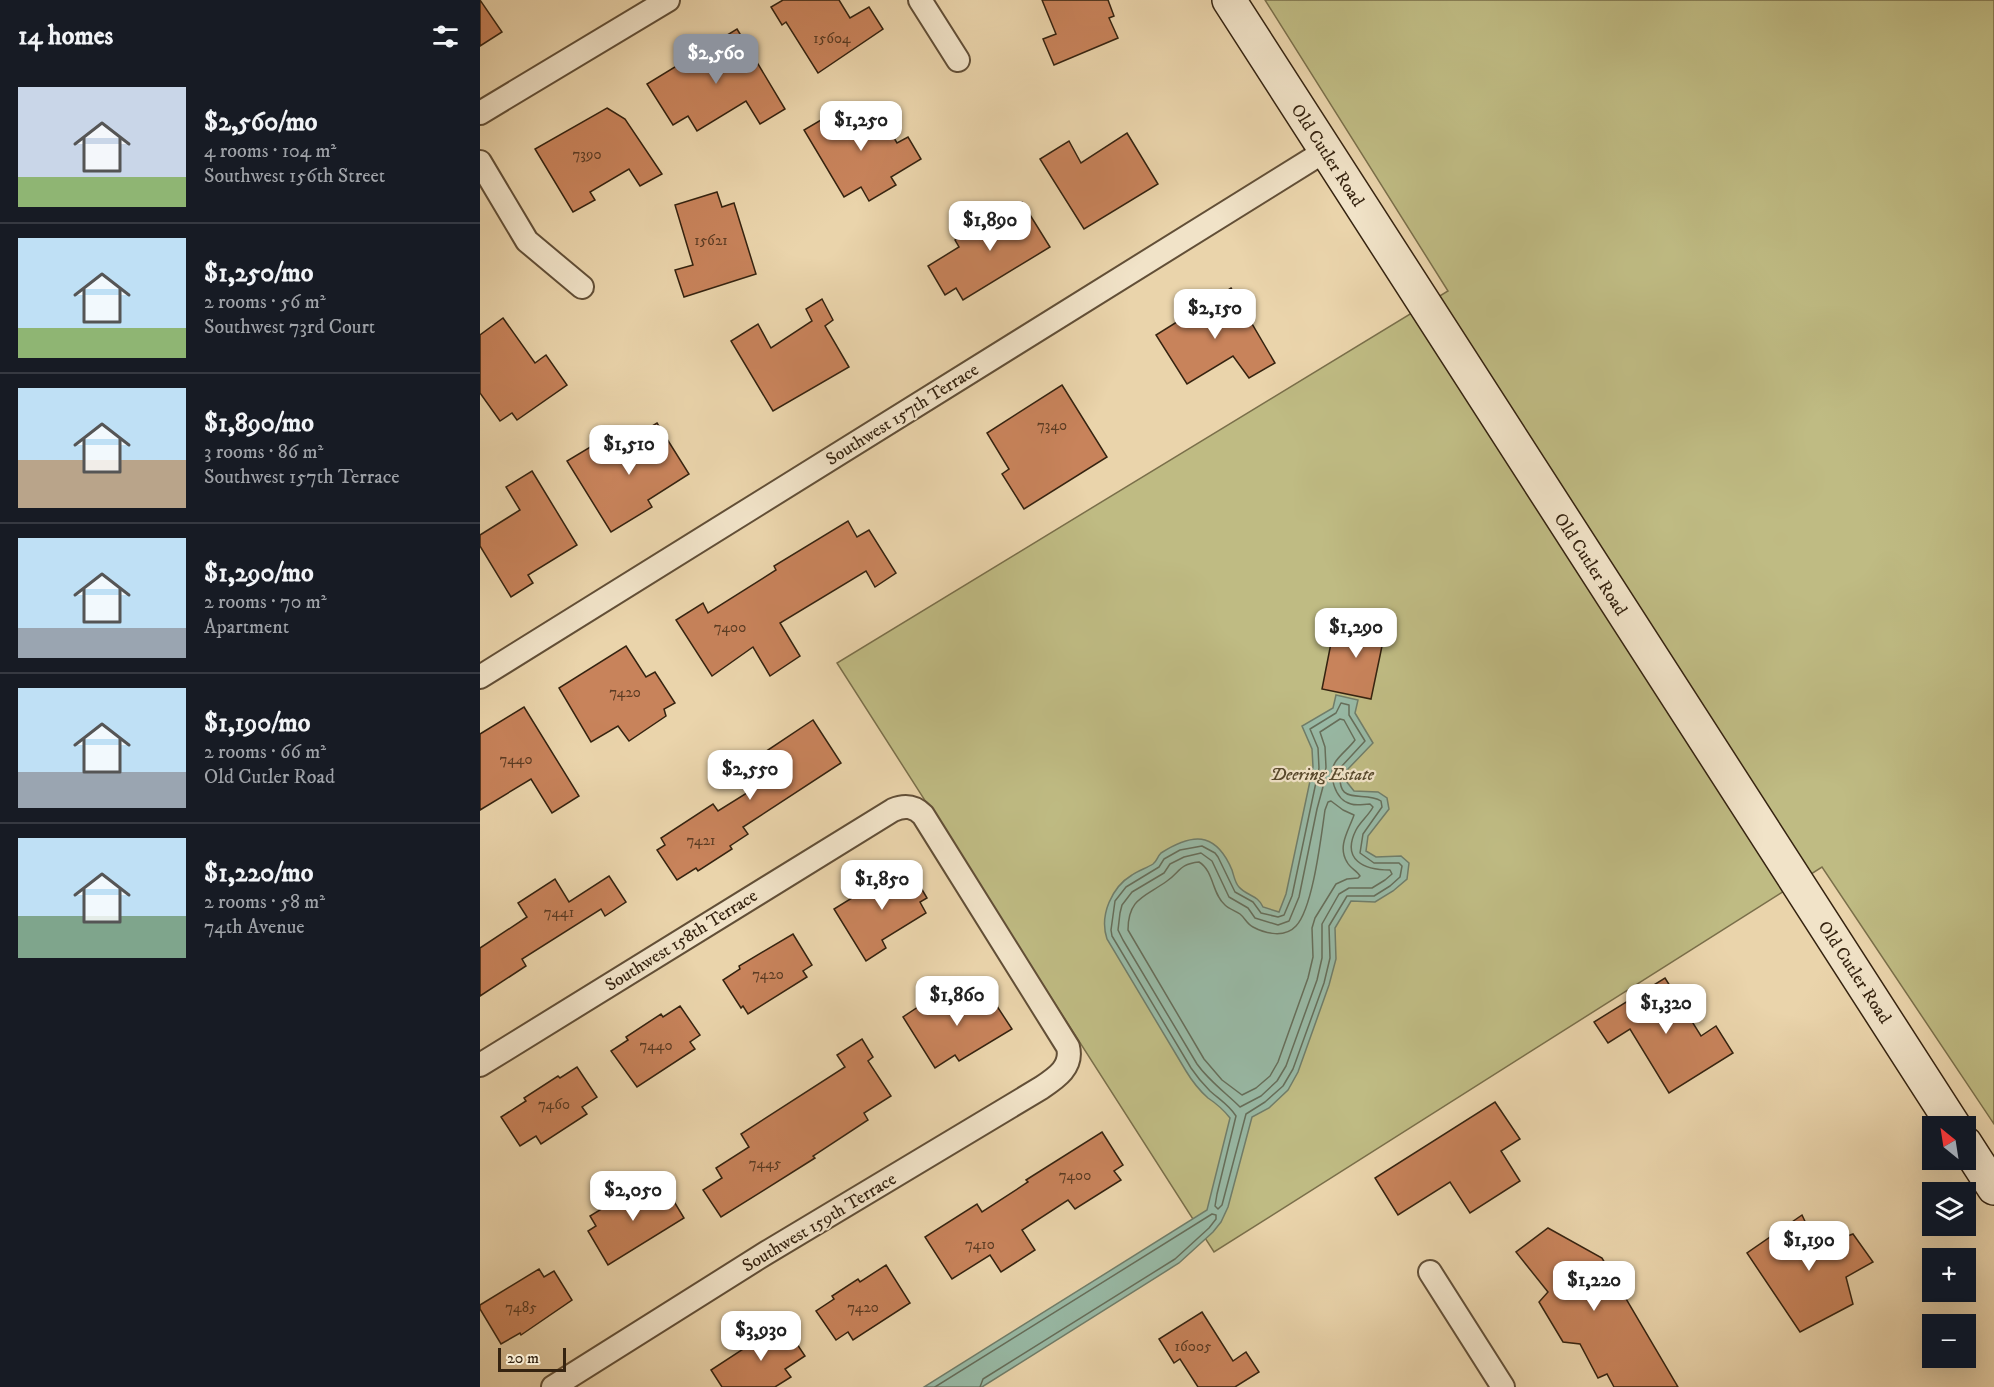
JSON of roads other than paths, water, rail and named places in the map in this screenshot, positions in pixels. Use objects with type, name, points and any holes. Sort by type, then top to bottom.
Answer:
[{"type":"main road","name":"Old Cutler Road","points":[[1229,0],[1948,1116]]},
{"type":"main road","points":[[1976,1160],[1994,1188]]},
{"type":"street","points":[[480,113],[668,0]]},
{"type":"street","points":[[920,0],[958,60]]},
{"type":"street","name":"Southwest 157th Terrace","points":[[480,677],[1325,151]]},
{"type":"street","points":[[480,162],[527,241],[582,287]]},
{"type":"street","name":"Southwest 158th Terrace","points":[[480,1065],[884,816],[904,806],[914,808],[923,815],[1068,1047]]},
{"type":"street","name":"Southwest 159th Terrace","points":[[553,1387],[766,1253],[1041,1088],[1064,1069],[1069,1059],[1068,1047]]},
{"type":"street","points":[[1430,1272],[1503,1387]]},
{"type":"water","points":[[1336,695],[1358,700],[1355,713],[1373,743],[1347,770],[1346,781],[1354,791],[1378,792],[1387,798],[1389,809],[1368,836],[1366,851],[1376,857],[1401,856],[1409,863],[1407,879],[1375,902],[1351,901],[1335,928],[1336,959],[1298,1072],[1288,1090],[1269,1108],[1252,1117],[1228,1207],[1221,1222],[1179,1263],[982,1387],[924,1387],[1207,1210],[1230,1118],[1202,1092],[1186,1071],[1107,939],[1106,911],[1113,894],[1125,880],[1153,864],[1161,853],[1171,847],[1182,842],[1200,839],[1210,842],[1222,852],[1230,865],[1236,884],[1242,890],[1258,900],[1263,907],[1279,912],[1286,894],[1313,767],[1312,749],[1302,726],[1333,708]]},
{"type":"park label","name":"Deering Estate","points":[[1322,774]]}]
